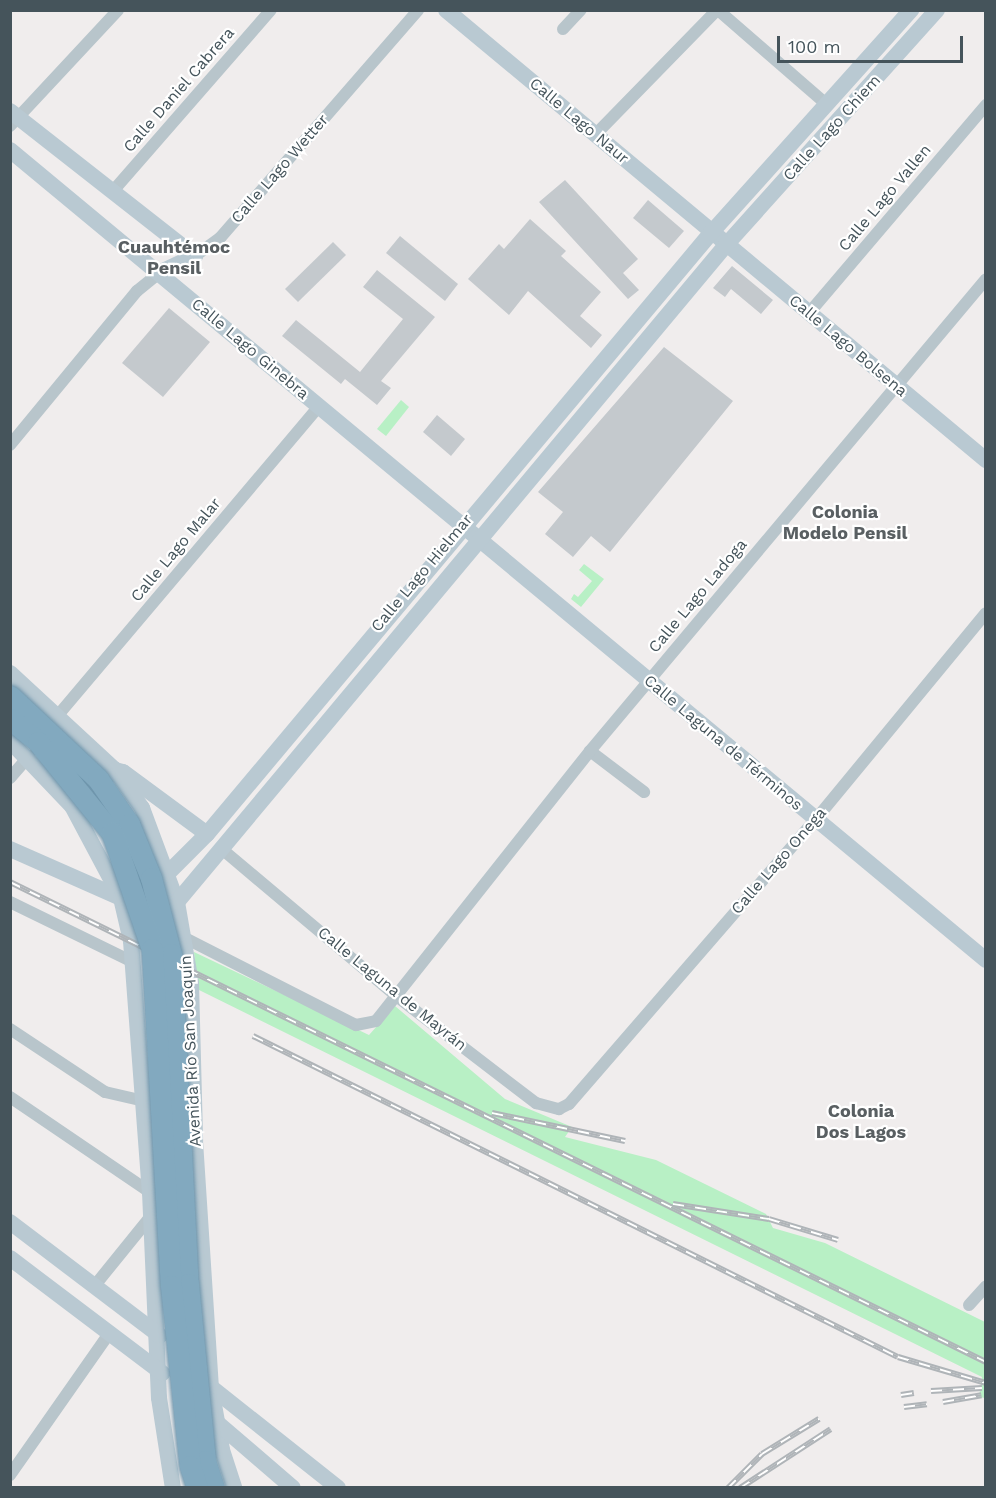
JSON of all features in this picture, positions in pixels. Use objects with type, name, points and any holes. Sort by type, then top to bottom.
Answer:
[{"type":"highway","name":"Avenida Río San Joaquín","points":[[10,696],[98,779],[129,824],[154,889],[171,954],[188,1284],[205,1461],[224,1484]]},
{"type":"highway","name":"Avenida Río San Joaquín","points":[[10,719],[38,742],[112,833],[152,949],[171,1286],[190,1466],[197,1488]]},
{"type":"street","points":[[118,10],[14,118],[113,191],[195,256]]},
{"type":"street","name":"Calle Daniel Cabrera","points":[[113,191],[271,10]]},
{"type":"street","name":"Calle Lago Wetter","points":[[10,445],[137,291],[159,273],[195,256],[220,238],[418,10]]},
{"type":"street","name":"Calle Lago Naur","points":[[446,10],[711,233]]},
{"type":"street","points":[[563,29],[581,10]]},
{"type":"street","points":[[595,135],[718,10],[826,105]]},
{"type":"street","name":"Calle Lago Chiem","points":[[711,233],[911,10]]},
{"type":"street","name":"Calle Lago Chiem","points":[[726,245],[937,10]]},
{"type":"street","name":"Calle Lago Vallen","points":[[810,313],[986,105]]},
{"type":"street","name":"Calle Lago Ginebra","points":[[10,150],[460,527]]},
{"type":"street","name":"Calle Lago Bolsena","points":[[711,233],[985,458]]},
{"type":"street","name":"Calle Lago Hielmar","points":[[121,898],[168,873],[207,834],[460,527],[711,233]]},
{"type":"street","name":"Calle Lago Hielmar","points":[[177,902],[223,850],[477,541],[726,245]]},
{"type":"street","name":"Calle Lago Ladoga","points":[[185,938],[356,1025],[376,1020],[590,751],[986,279]]},
{"type":"street","name":"Calle Lago Malar","points":[[59,714],[318,407]]},
{"type":"street","name":"Calle Laguna de Términos","points":[[460,527],[984,956]]},
{"type":"street","name":"Calle Lago Onega","points":[[569,1104],[815,819],[986,613]]},
{"type":"street","name":"Avenida Río San Joaquín","points":[[10,673],[59,714],[115,770],[142,808],[177,902],[185,938],[211,1388],[224,1484]]},
{"type":"street","points":[[10,741],[29,756],[72,806],[121,898],[133,962],[150,1192],[155,1331],[173,1488]]},
{"type":"street","points":[[590,751],[644,792]]},
{"type":"street","points":[[10,778],[29,756]]},
{"type":"street","points":[[72,806],[115,770],[137,778],[207,834]]},
{"type":"street","points":[[10,849],[121,898]]},
{"type":"street","name":"Calle Laguna de Mayrán","points":[[223,850],[395,995],[536,1103],[559,1109],[569,1104]]},
{"type":"street","points":[[10,902],[133,962]]},
{"type":"street","points":[[10,1029],[105,1092],[143,1101],[183,1099],[193,1091]]},
{"type":"street","points":[[10,1097],[150,1192]]},
{"type":"street","points":[[145,1139],[181,1134],[195,1141]]},
{"type":"street","points":[[96,1284],[151,1216]]},
{"type":"street","points":[[10,1222],[96,1284],[155,1331],[211,1388],[338,1488]]},
{"type":"street","points":[[10,1258],[158,1369],[246,1450],[293,1488]]},
{"type":"street","points":[[969,1305],[986,1286]]},
{"type":"street","points":[[10,1475],[110,1332]]},
{"type":"street","points":[[224,1484],[246,1450]]},
{"type":"green space","points":[[401,400],[409,407],[386,436],[377,429]]},
{"type":"green space","points":[[584,564],[604,579],[581,607],[571,599],[574,594],[578,597],[592,581],[579,570]]},
{"type":"green space","points":[[194,952],[369,1035],[395,1006],[505,1099],[572,1127],[565,1137],[656,1160],[766,1214],[773,1228],[825,1243],[985,1322],[985,1398],[979,1397],[982,1377],[197,989]]},
{"type":"building","points":[[565,180],[638,259],[623,273],[639,290],[628,299],[539,202]]},
{"type":"building","points":[[648,200],[684,231],[669,248],[633,218]]},
{"type":"building","points":[[530,219],[566,251],[561,256],[601,292],[580,316],[602,335],[591,348],[528,291],[509,315],[468,279],[499,244],[504,249]]},
{"type":"building","points":[[400,236],[458,284],[445,301],[386,253]]},
{"type":"building","points":[[333,242],[346,255],[298,302],[285,289]]},
{"type":"building","points":[[732,266],[773,300],[761,314],[731,289],[725,297],[713,288]]},
{"type":"building","points":[[377,270],[435,317],[381,381],[391,388],[377,405],[345,379],[341,384],[282,336],[296,320],[360,372],[403,319],[363,287]]},
{"type":"building","points":[[169,308],[210,342],[163,397],[122,363]]},
{"type":"building","points":[[664,347],[733,401],[610,552],[591,536],[573,557],[545,534],[563,512],[538,492]]},
{"type":"building","points":[[437,415],[465,439],[451,456],[423,432]]},
{"type":"railway","points":[[10,882],[986,1362]]},
{"type":"railway","points":[[253,1036],[898,1357],[986,1383]]},
{"type":"railway","points":[[492,1113],[625,1141]]},
{"type":"railway","points":[[673,1204],[769,1219],[838,1240]]},
{"type":"railway","points":[[931,1391],[982,1388]]},
{"type":"railway","points":[[901,1395],[914,1393]]},
{"type":"railway","points":[[943,1402],[981,1395]]},
{"type":"railway","points":[[904,1407],[927,1404]]},
{"type":"railway","points":[[728,1488],[762,1454],[819,1419]]},
{"type":"railway","points":[[740,1488],[831,1429]]},
{"type":"district","name":"Cuauhtémoc Pensil","points":[[174,258]]},
{"type":"district","name":"Colonia Modelo Pensil","points":[[845,523]]},
{"type":"district","name":"Colonia Dos Lagos","points":[[861,1122]]}]
